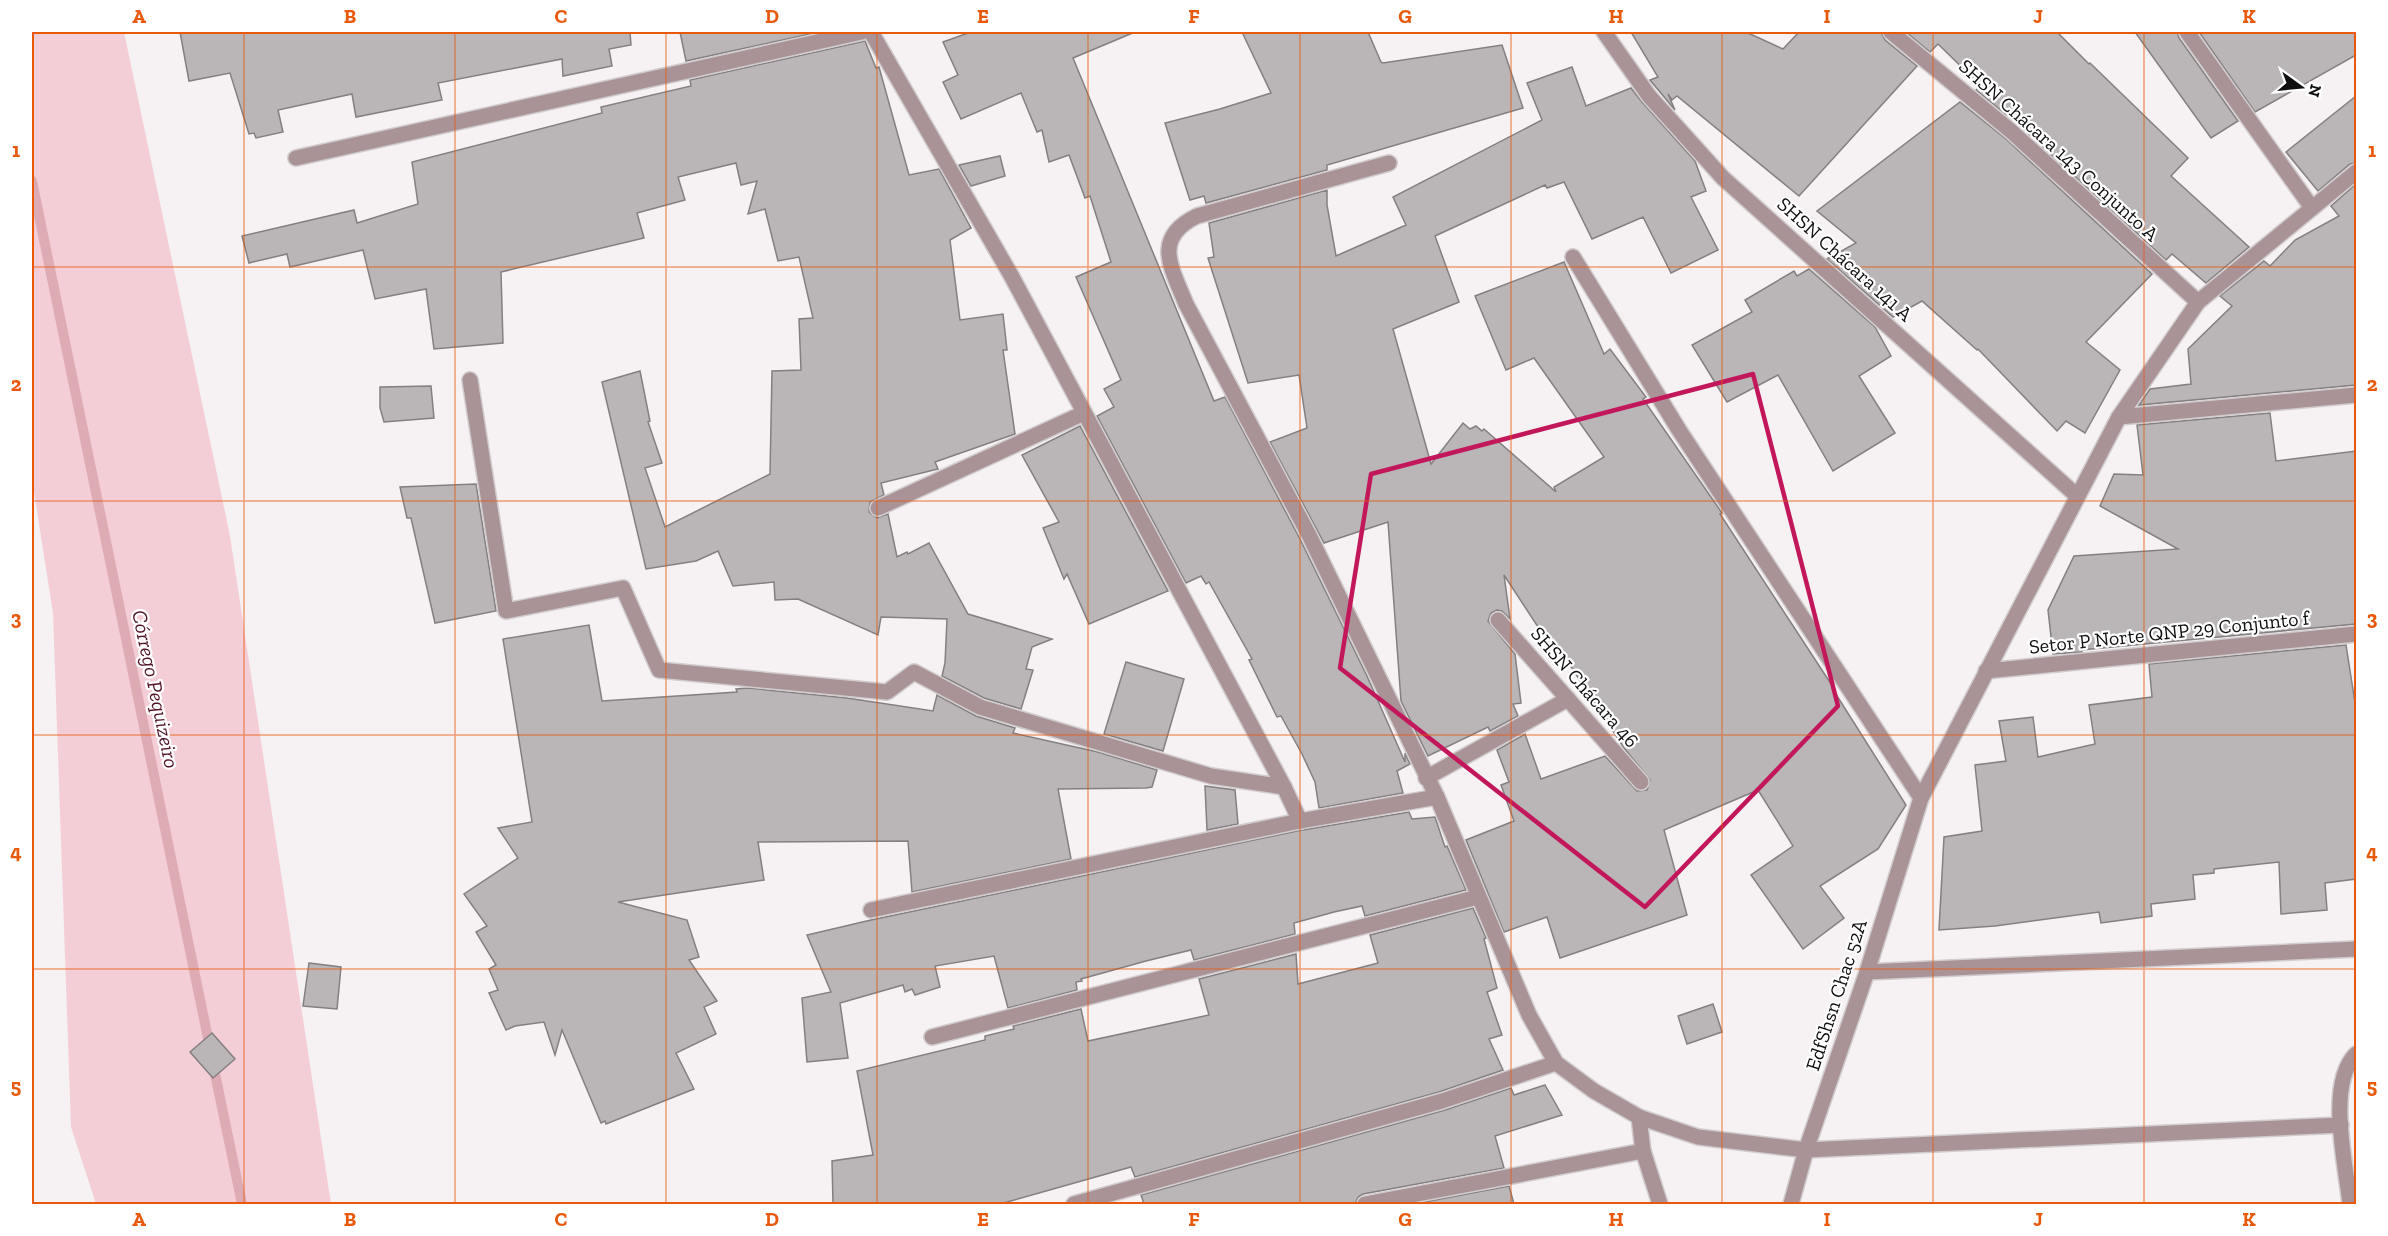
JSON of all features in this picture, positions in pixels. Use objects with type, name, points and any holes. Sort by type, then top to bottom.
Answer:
[{"type":"street","points":[[296,158],[862,32]]},
{"type":"street","points":[[871,32],[1012,277],[1300,820]]},
{"type":"street","name":"SHSN Chácara 143 Conjunto A","points":[[1891,32],[2012,132],[2198,302]]},
{"type":"street","points":[[2187,32],[2312,208]]},
{"type":"street","name":"SHSN Chácara 141 A","points":[[1605,33],[1649,96],[1723,178],[2076,495]]},
{"type":"street","points":[[1389,163],[1197,216],[1183,223],[1172,234],[1169,250],[1171,266],[1186,304],[1309,535],[1437,797],[1529,1015],[1556,1063],[1594,1091],[1639,1117],[1698,1137],[1806,1150],[2341,1125]]},
{"type":"street","name":"EdfShsn Chac 52A","points":[[1791,1204],[1806,1150],[1867,972],[1922,798],[2076,495],[2119,417],[2198,302],[2356,172]]},
{"type":"street","points":[[1573,256],[1679,430],[1922,798]]},
{"type":"street","points":[[470,380],[506,611],[623,588],[659,670],[887,692],[914,672],[980,707],[1211,776],[1284,787]]},
{"type":"street","points":[[2119,417],[2356,395]]},
{"type":"street","points":[[878,508],[1084,413]]},
{"type":"street","name":"SHSN Chácara 46","points":[[1498,621],[1641,782]]},
{"type":"street","name":"Setor P Norte QNP 29 Conjunto f","points":[[1986,671],[2356,634]]},
{"type":"street","points":[[1426,778],[1568,699]]},
{"type":"street","points":[[871,910],[1300,820],[1437,797]]},
{"type":"street","points":[[932,1037],[1478,897]]},
{"type":"street","points":[[1867,972],[2187,959],[2356,949]]},
{"type":"street","points":[[2350,1204],[2341,1125],[2343,1077],[2351,1059],[2356,1054]]},
{"type":"street","points":[[1074,1204],[1442,1101],[1556,1063]]},
{"type":"street","points":[[1639,1117],[1643,1151],[1660,1204]]},
{"type":"street","points":[[1365,1204],[1643,1151]]},
{"type":"highlighted area","points":[[1753,374],[1838,706],[1645,907],[1340,668],[1371,474]]},
{"type":"shaded area","points":[[32,32],[124,32],[230,536],[331,1204],[96,1204],[71,1127],[53,613],[32,479]]},
{"type":"building","points":[[180,32],[630,32],[631,45],[609,49],[612,66],[563,76],[562,59],[438,83],[442,100],[356,117],[352,94],[278,110],[283,132],[256,138],[254,133],[249,134],[230,73],[189,81]]},
{"type":"building","points":[[680,32],[819,32],[686,61]]},
{"type":"building","points":[[971,32],[1135,32],[1073,58],[1214,401],[1225,397],[1300,539],[1367,676],[1405,762],[1405,753],[1410,764],[1397,771],[1403,793],[1319,808],[1315,782],[1302,754],[1281,716],[1277,717],[1249,660],[1252,659],[1209,582],[1206,584],[1201,576],[1186,583],[1097,416],[1114,407],[1104,389],[1121,380],[1076,277],[1111,262],[1090,196],[1085,198],[1069,155],[1049,162],[1042,130],[1037,132],[1021,93],[961,119],[943,82],[958,75],[943,42]]},
{"type":"building","points":[[1242,32],[1368,32],[1383,63],[1502,45],[1523,108],[1327,165],[1327,170],[1206,203],[1204,196],[1190,200],[1165,123],[1271,93]]},
{"type":"building","points":[[1631,32],[1746,32],[1783,49],[1799,32],[1881,32],[1885,40],[1917,66],[1799,196],[1677,96],[1672,100],[1668,94],[1675,110],[1650,80],[1658,77]]},
{"type":"building","points":[[1906,32],[2057,32],[2188,158],[2171,176],[2249,247],[2206,283],[2172,254],[2166,260],[2019,125],[1976,90],[1981,86],[1938,44],[1930,52]]},
{"type":"building","points":[[2135,32],[2177,32],[2238,121],[2211,138]]},
{"type":"building","points":[[2199,32],[2356,32],[2356,55],[2255,112]]},
{"type":"building","points":[[865,41],[876,68],[879,67],[909,175],[939,169],[971,228],[950,240],[960,320],[1003,314],[1007,350],[1003,350],[1015,434],[935,462],[938,469],[881,483],[884,495],[870,502],[869,512],[877,518],[888,514],[897,557],[929,543],[968,614],[1052,639],[1032,647],[1026,669],[1033,670],[1021,709],[984,698],[942,676],[945,663],[947,619],[881,617],[878,635],[798,599],[775,600],[774,582],[733,586],[718,551],[696,561],[646,569],[602,382],[640,371],[650,421],[648,422],[662,463],[645,468],[665,527],[770,474],[772,371],[801,370],[799,319],[813,318],[799,257],[778,261],[765,209],[748,214],[757,181],[741,185],[736,163],[678,177],[685,200],[637,213],[644,238],[501,272],[503,343],[434,349],[426,289],[375,299],[363,250],[290,267],[287,254],[249,263],[242,236],[354,210],[357,223],[418,204],[412,162],[602,113],[601,107],[691,86],[690,80]]},
{"type":"building","points":[[1572,67],[1586,106],[1631,88],[1695,161],[1706,191],[1691,197],[1718,250],[1671,273],[1643,217],[1592,239],[1564,182],[1547,188],[1545,185],[1435,236],[1459,302],[1393,329],[1431,464],[1463,423],[1470,429],[1476,426],[1482,431],[1484,429],[1556,492],[1554,487],[1604,457],[1534,358],[1506,370],[1475,296],[1564,262],[1604,354],[1610,349],[1646,397],[1643,399],[1722,513],[1720,514],[1833,687],[1906,805],[1878,849],[1820,886],[1844,918],[1803,949],[1751,875],[1793,846],[1758,790],[1664,830],[1687,915],[1560,958],[1547,917],[1504,932],[1466,840],[1514,821],[1501,785],[1509,782],[1497,750],[1525,734],[1541,779],[1605,756],[1637,791],[1647,790],[1650,780],[1624,748],[1568,662],[1563,665],[1504,575],[1510,619],[1502,611],[1497,610],[1491,613],[1488,621],[1515,654],[1521,703],[1513,704],[1518,716],[1490,731],[1488,727],[1428,756],[1401,701],[1388,522],[1324,543],[1270,442],[1307,428],[1299,375],[1248,383],[1208,258],[1214,257],[1209,223],[1327,190],[1327,205],[1336,256],[1406,225],[1393,197],[1542,120],[1527,83]]},
{"type":"building","points":[[2356,96],[2356,163],[2350,164],[2318,191],[2286,152]]},
{"type":"building","points":[[1960,102],[2006,139],[2152,274],[2086,342],[2120,370],[2085,433],[2066,421],[2057,431],[1978,349],[1922,301],[1893,317],[1827,259],[1856,243],[1817,211]]},
{"type":"building","points":[[1000,156],[1005,176],[971,186],[959,165]]},
{"type":"building","points":[[2356,184],[2356,385],[2139,405],[2150,389],[2191,384],[2188,349],[2232,306],[2220,296],[2264,261],[2270,266],[2295,240],[2339,216],[2331,206]]},
{"type":"building","points":[[1809,269],[1875,327],[1891,356],[1859,376],[1895,433],[1833,471],[1778,375],[1727,402],[1692,345],[1752,312],[1745,300],[1794,271],[1797,276]]},
{"type":"building","points":[[431,386],[434,418],[384,422],[380,408],[380,387]]},
{"type":"building","points":[[2270,413],[2276,461],[2356,451],[2356,624],[2053,654],[2048,610],[2074,556],[2178,549],[2100,506],[2114,474],[2143,475],[2137,425]]},
{"type":"building","points":[[1080,426],[1168,591],[1089,624],[1067,574],[1064,579],[1043,528],[1059,522],[1022,455]]},
{"type":"building","points":[[476,484],[496,611],[435,623],[411,518],[407,518],[400,487]]},
{"type":"building","points":[[589,625],[602,701],[737,692],[736,689],[748,688],[847,698],[933,711],[937,695],[976,716],[1015,728],[1013,733],[1098,752],[1157,770],[1152,787],[1058,789],[1071,859],[912,892],[908,841],[758,842],[764,880],[618,902],[687,920],[699,957],[689,960],[717,1001],[704,1007],[716,1034],[676,1053],[694,1089],[606,1124],[605,1121],[601,1123],[562,1030],[555,1055],[544,1022],[515,1026],[506,1030],[489,993],[498,990],[489,969],[496,965],[476,932],[487,926],[464,894],[518,858],[498,828],[532,822],[503,639]]},
{"type":"building","points":[[2346,645],[2356,709],[2356,879],[2325,883],[2327,910],[2281,914],[2279,862],[2214,869],[2214,873],[2193,875],[2195,899],[2151,904],[2152,916],[2101,923],[2099,912],[1995,926],[1939,930],[1944,837],[1982,831],[1975,765],[2006,761],[1999,721],[2033,717],[2038,757],[2095,744],[2089,705],[2152,697],[2149,664]]},
{"type":"building","points":[[1126,662],[1184,679],[1163,751],[1104,734]]},
{"type":"building","points":[[1205,786],[1235,790],[1238,824],[1207,830]]},
{"type":"building","points":[[1409,812],[1412,819],[1435,817],[1445,847],[1447,846],[1466,890],[1365,916],[1362,906],[1334,912],[1294,923],[1295,934],[1194,960],[1191,950],[1146,961],[1081,979],[1082,981],[1076,982],[1077,990],[1008,1008],[994,956],[935,966],[940,987],[915,995],[912,989],[905,992],[903,985],[840,1003],[848,1058],[807,1062],[802,998],[831,992],[807,935],[1297,831]]},
{"type":"building","points":[[1473,908],[1486,938],[1484,939],[1497,988],[1487,992],[1502,1035],[1489,1039],[1503,1070],[1439,1092],[1135,1177],[1131,1167],[1000,1204],[833,1204],[832,1161],[873,1155],[857,1071],[985,1040],[985,1036],[1014,1029],[1013,1026],[1081,1009],[1088,1041],[1209,1015],[1199,979],[1296,954],[1298,984],[1378,963],[1370,935]]},
{"type":"building","points":[[309,963],[341,967],[337,1009],[303,1006]]},
{"type":"building","points":[[1713,1004],[1722,1032],[1687,1044],[1678,1016]]},
{"type":"building","points":[[212,1033],[235,1059],[213,1078],[190,1052]]},
{"type":"building","points":[[1545,1085],[1562,1115],[1495,1136],[1504,1168],[1363,1194],[1358,1197],[1355,1204],[1144,1204],[1141,1195],[1445,1110],[1511,1088],[1514,1095]]},
{"type":"building","points":[[1509,1186],[1514,1204],[1414,1204]]},
{"type":"waterway","name":"Córrego Pequizeiro","points":[[32,181],[210,1048]]},
{"type":"waterway","name":"Córrego Pequizeiro","points":[[213,1064],[242,1204]]}]
